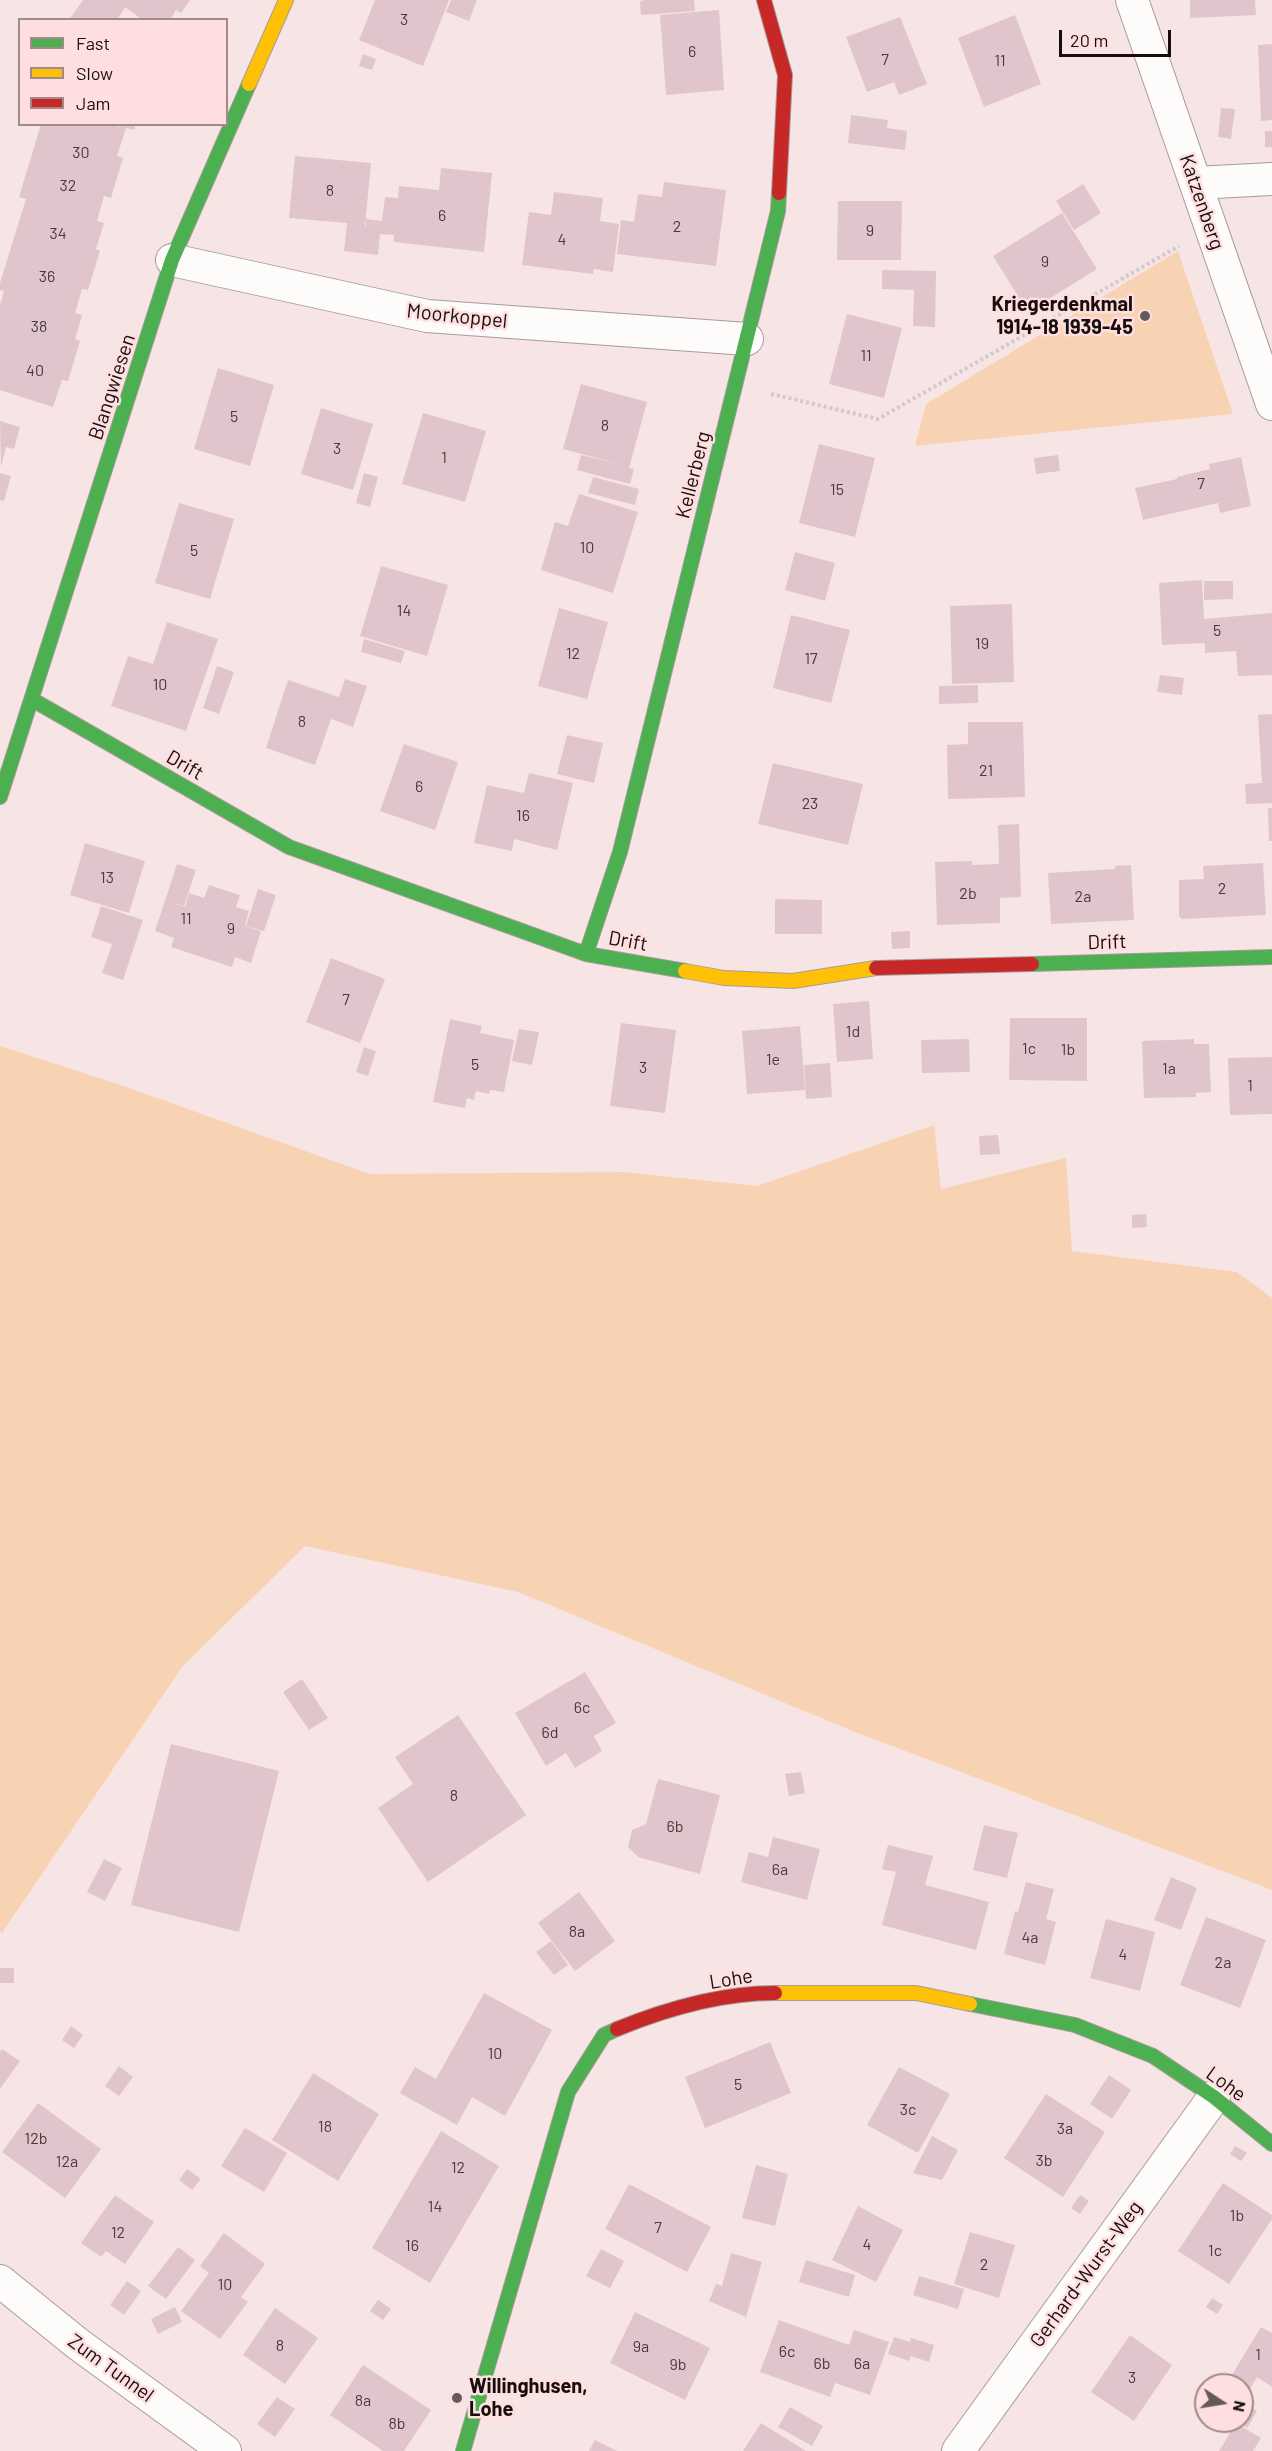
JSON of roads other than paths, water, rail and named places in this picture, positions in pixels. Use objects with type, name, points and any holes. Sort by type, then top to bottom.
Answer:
[{"type":"street","name":"Blangwiesen","points":[[0,796],[33,700],[172,260],[286,0]]},
{"type":"street","name":"Kellerberg","points":[[586,954],[620,852],[778,211],[785,75],[764,0]]},
{"type":"street","name":"Katzenberg","points":[[1132,0],[1272,404]]},
{"type":"street","points":[[1196,183],[1272,179]]},
{"type":"street","name":"Moorkoppel","points":[[172,260],[427,316],[747,339]]},
{"type":"street","name":"Drift","points":[[33,700],[289,847],[586,954],[724,978],[793,981],[879,968],[1272,957]]},
{"type":"street","name":"Lohe","points":[[463,2451],[568,2092],[604,2035],[656,2013],[747,1993],[916,1994],[1075,2025],[1153,2056],[1214,2097],[1272,2144]]},
{"type":"street","name":"Gerhard-Wurst-Weg","points":[[958,2451],[1214,2097]]},
{"type":"street","name":"Zum Tunnel","points":[[0,2281],[78,2344],[225,2451]]},
{"type":"place","name":"Kriegerdenkmal 1914-18 1939-45","points":[[1145,316]]},
{"type":"place","name":"Willinghusen, Lohe","points":[[457,2398]]}]
